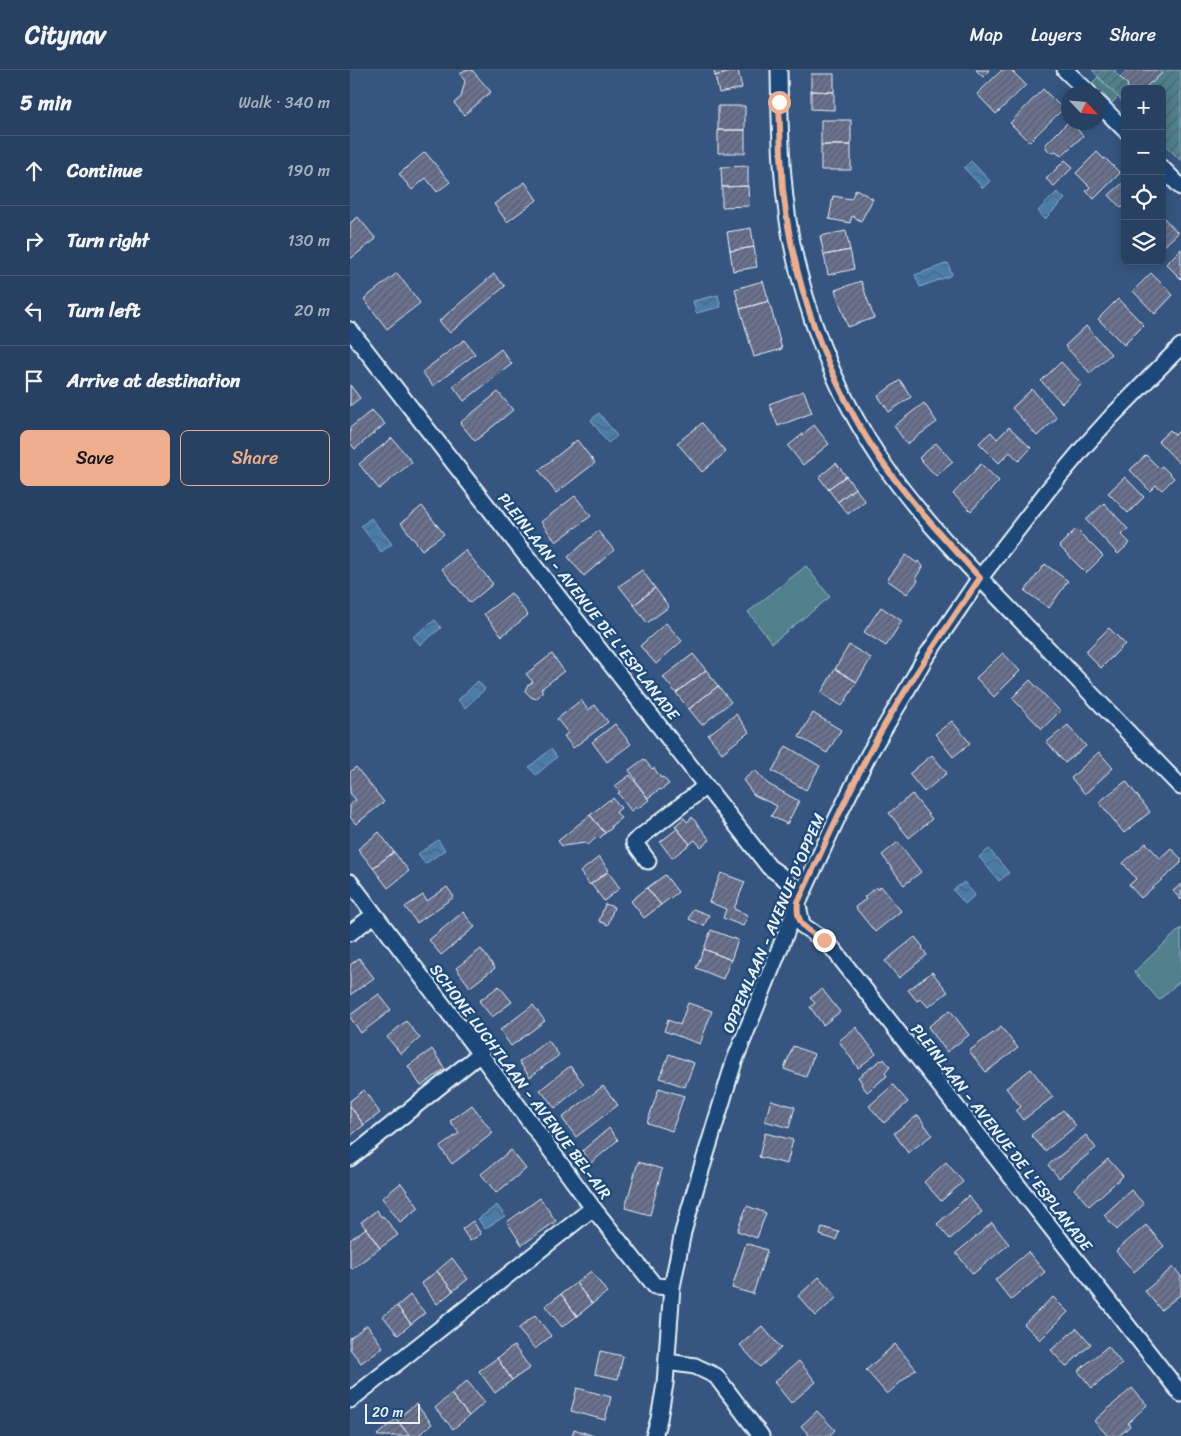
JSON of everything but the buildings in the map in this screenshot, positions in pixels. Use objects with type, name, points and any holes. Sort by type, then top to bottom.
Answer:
[{"type":"street","points":[[779,70],[783,190],[798,270],[818,338],[843,395],[866,437],[916,507],[980,578],[1181,787]]},
{"type":"street","points":[[1066,70],[1081,85]]},
{"type":"street","points":[[1106,112],[1121,126]]},
{"type":"street","points":[[1166,172],[1181,187]]},
{"type":"street","name":"PLEINLAAN - AVENUE DE L'ESPLANADE","points":[[350,330],[769,867],[786,878],[792,885],[802,925],[834,949],[1181,1394]]},
{"type":"street","name":"OPPEMLAAN - AVENUE D'OPPEM","points":[[654,1436],[659,1420],[665,1384],[672,1287],[683,1232],[734,1062],[798,904],[838,816],[869,754],[925,658],[980,578],[1084,447],[1181,346]]},
{"type":"street","points":[[648,861],[634,842],[706,786]]},
{"type":"street","name":"SCHONE LUCHTLAAN - AVENUE BEL-AIR","points":[[350,882],[593,1208],[655,1286],[672,1287]]},
{"type":"street","points":[[350,933],[374,915]]},
{"type":"street","points":[[350,1158],[480,1054]]},
{"type":"street","points":[[350,1400],[593,1208]]},
{"type":"street","points":[[667,1362],[695,1366],[716,1376],[762,1436]]},
{"type":"green space","points":[[1092,70],[1116,70],[1115,72],[1128,85],[1121,85],[1121,100]]},
{"type":"green space","points":[[1160,70],[1181,70],[1181,161],[1166,146],[1166,85],[1148,85],[1162,73]]},
{"type":"green space","points":[[1098,77],[1106,85],[1094,85],[1092,83]]},
{"type":"green space","points":[[1106,85],[1118,97],[1112,103],[1106,97]]},
{"type":"green space","points":[[806,566],[830,597],[772,643],[748,612]]},
{"type":"green space","points":[[1181,928],[1181,980],[1159,1000],[1134,972]]},
{"type":"water","points":[[971,161],[990,181],[983,188],[964,168]]},
{"type":"water","points":[[1057,192],[1065,199],[1045,219],[1038,211]]},
{"type":"water","points":[[948,263],[952,275],[920,287],[915,275]]},
{"type":"water","points":[[718,295],[721,307],[696,313],[693,301]]},
{"type":"water","points":[[599,413],[617,436],[608,443],[591,420]]},
{"type":"water","points":[[371,518],[392,544],[381,552],[361,526]]},
{"type":"water","points":[[435,620],[441,628],[420,645],[413,637]]},
{"type":"water","points":[[478,681],[485,689],[465,708],[458,700]]},
{"type":"water","points":[[551,749],[557,757],[536,775],[529,767]]},
{"type":"water","points":[[438,840],[445,850],[425,864],[418,854]]},
{"type":"water","points":[[989,849],[1009,873],[999,881],[979,857]]},
{"type":"water","points":[[964,882],[975,895],[965,904],[953,890]]},
{"type":"water","points":[[497,1205],[505,1216],[485,1229],[478,1219]]},
{"type":"route","points":[[779,102],[783,190],[798,270],[818,338],[843,395],[866,437],[882,461],[916,507],[980,578],[925,658],[869,754],[798,902],[799,917],[802,925],[824,940]]}]
